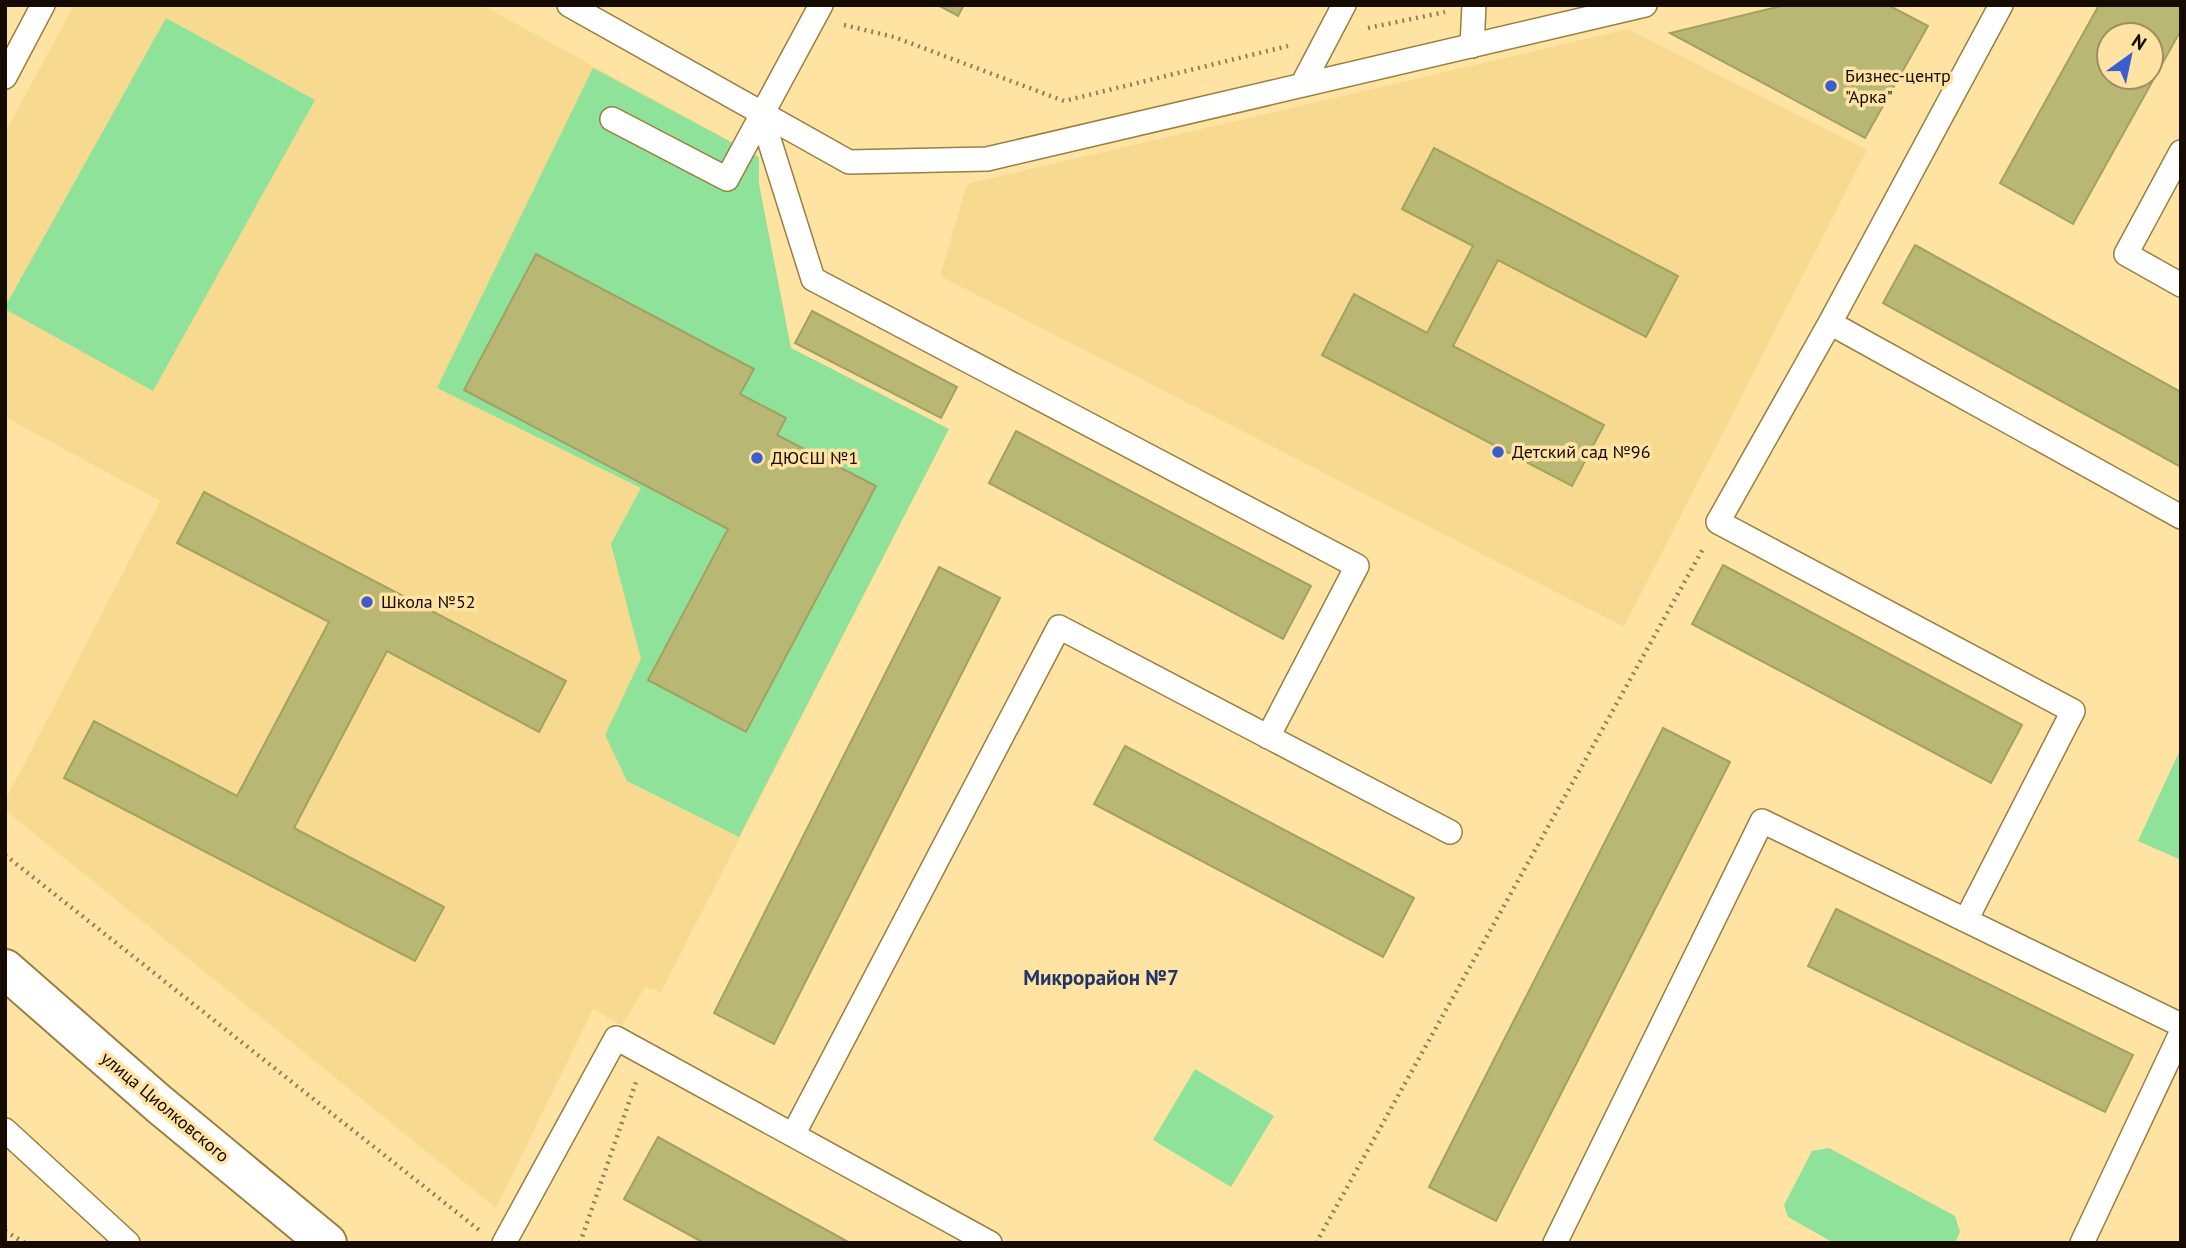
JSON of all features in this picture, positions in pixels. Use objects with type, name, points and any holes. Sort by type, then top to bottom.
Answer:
[{"type":"main road","name":"улица Циолковского","points":[[5,969],[159,1104],[327,1243]]},
{"type":"lane","points":[[5,77],[43,5]]},
{"type":"lane","points":[[1302,85],[1344,5]]},
{"type":"lane","points":[[581,8],[761,114],[849,162],[987,159],[1645,5]]},
{"type":"lane","points":[[1966,920],[2073,711],[1718,522],[1830,323],[2001,5]]},
{"type":"lane","points":[[1472,46],[1474,6]]},
{"type":"lane","points":[[612,118],[727,179],[817,11]]},
{"type":"lane","points":[[761,114],[813,279],[1357,566],[1268,737]]},
{"type":"lane","points":[[2181,152],[2126,254],[2181,285]]},
{"type":"lane","points":[[1830,323],[2181,517]]},
{"type":"lane","points":[[793,1135],[1059,627],[1450,832]]},
{"type":"lane","points":[[1555,1243],[1762,821],[2181,1025]]},
{"type":"lane","points":[[2082,1243],[2181,1033]]},
{"type":"lane","points":[[504,1243],[616,1038],[990,1243]]},
{"type":"lane","points":[[5,1130],[128,1243]]},
{"type":"path","points":[[817,11],[1063,101],[1328,37],[1474,6]]},
{"type":"path","points":[[1317,1243],[1718,522]]},
{"type":"path","points":[[5,855],[473,1227],[483,1232]]},
{"type":"path","points":[[580,1243],[646,1054]]},
{"type":"path","points":[[5,1231],[25,1243]]},
{"type":"shaded area","name":"Школа №52","points":[[74,5],[482,5],[759,157],[759,184],[791,348],[949,429],[661,992],[645,987],[622,1026],[593,1009],[496,1208],[5,810],[5,801],[160,501],[5,417],[5,133]]},
{"type":"shaded area","name":"Детский сад №96","points":[[1628,29],[1867,150],[1624,627],[940,276],[967,184]]},
{"type":"green space","points":[[166,18],[315,100],[153,391],[5,307]]},
{"type":"green space","name":"ДЮСШ №1","points":[[593,68],[759,157],[759,184],[791,348],[949,429],[739,837],[627,781],[605,735],[641,659],[611,544],[641,488],[437,388]]},
{"type":"green space","points":[[2181,748],[2181,860],[2138,841]]},
{"type":"green space","points":[[1195,1069],[1274,1116],[1231,1187],[1153,1140]]},
{"type":"green space","points":[[1829,1148],[1955,1216],[1960,1232],[1955,1243],[1834,1243],[1788,1217],[1784,1205],[1812,1151]]},
{"type":"building","points":[[938,5],[964,5],[958,16]]},
{"type":"building","name":"Бизнес-центр \"Арка\"","points":[[1785,5],[1888,5],[1928,26],[1865,138],[1670,33]]},
{"type":"building","points":[[2099,5],[2181,5],[2181,30],[2165,59],[2165,21],[2095,21],[2095,91],[2147,91],[2073,224],[2000,183]]},
{"type":"building","points":[[1434,148],[1678,276],[1646,337],[1498,260],[1453,346],[1604,425],[1572,486],[1322,355],[1354,294],[1427,333],[1473,246],[1402,209]]},
{"type":"building","points":[[1915,245],[2181,392],[2181,467],[1883,303]]},
{"type":"building","points":[[536,254],[754,369],[740,394],[786,418],[777,435],[876,486],[746,732],[648,680],[728,529],[464,390]]},
{"type":"building","points":[[812,311],[957,387],[941,418],[795,343]]},
{"type":"building","points":[[1016,431],[1311,586],[1283,639],[989,483]]},
{"type":"building","points":[[204,492],[566,681],[539,732],[387,651],[294,828],[444,907],[415,961],[64,778],[94,721],[237,796],[329,622],[177,543]]},
{"type":"building","points":[[1723,565],[2022,725],[1991,783],[1692,624]]},
{"type":"building","points":[[939,567],[1000,598],[774,1044],[714,1013]]},
{"type":"building","points":[[1663,728],[1730,762],[1496,1221],[1429,1187]]},
{"type":"building","points":[[1125,746],[1414,898],[1383,957],[1094,804]]},
{"type":"building","points":[[1836,909],[2133,1055],[2105,1112],[1808,966]]},
{"type":"building","points":[[658,1137],[850,1243],[704,1243],[624,1199]]},
{"type":"place","name":"Бизнес-центр \"Арка\"","points":[[1831,86]]},
{"type":"place","name":"Детский сад №96","points":[[1498,452]]},
{"type":"place","name":"ДЮСШ №1","points":[[757,458]]},
{"type":"place","name":"Школа №52","points":[[367,602]]},
{"type":"district","name":"Микрорайон №7","points":[[1101,978]]}]
